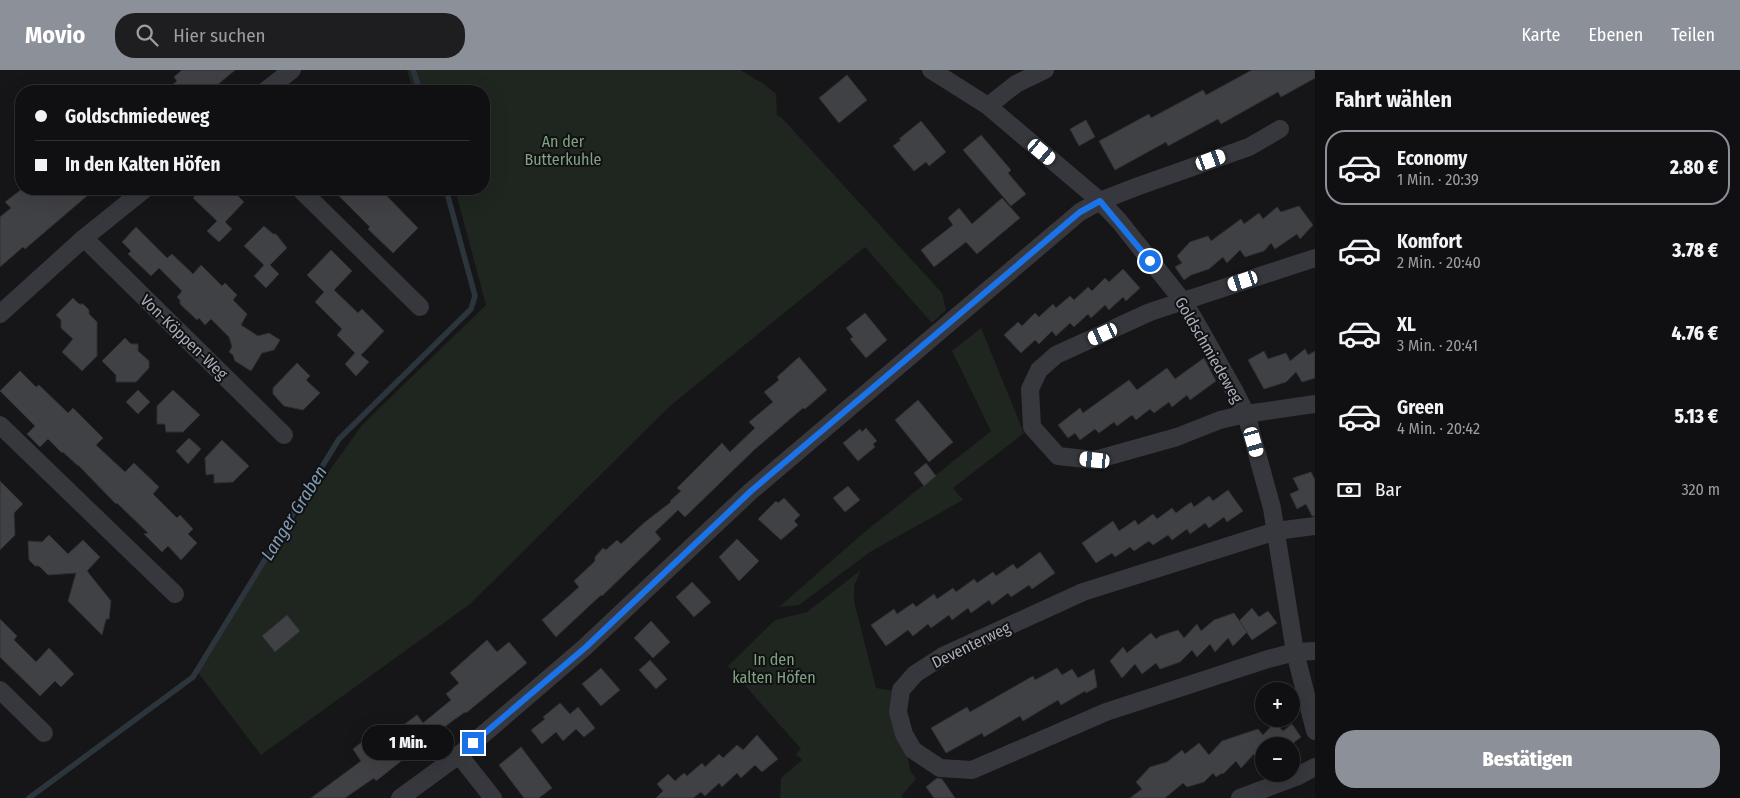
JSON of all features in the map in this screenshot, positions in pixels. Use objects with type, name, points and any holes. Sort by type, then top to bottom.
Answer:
[{"type":"street","points":[[273,85],[292,70]]},
{"type":"street","name":"Goldschmiedeweg","points":[[931,70],[988,106],[1100,201],[1119,221],[1182,300],[1236,392],[1246,414],[1272,508],[1296,652],[1315,731]]},
{"type":"street","points":[[988,106],[1016,84],[1045,70]]},
{"type":"street","points":[[400,798],[459,755],[586,647],[751,491],[1080,212],[1100,201],[1249,147],[1280,130]]},
{"type":"street","points":[[0,314],[84,238],[138,195]]},
{"type":"street","points":[[306,195],[420,307]]},
{"type":"street","name":"Von-Köppen-Weg","points":[[84,238],[284,435]]},
{"type":"street","points":[[1315,258],[1182,300],[1150,312],[1056,355],[1039,370],[1030,389],[1032,428],[1058,456],[1095,460],[1176,437],[1220,420],[1246,414],[1315,404]]},
{"type":"street","points":[[0,425],[175,594]]},
{"type":"street","name":"Deventerweg","points":[[1315,526],[1276,531],[1083,592],[943,656],[915,674],[901,690],[898,712],[904,734],[913,750],[940,768],[972,770],[1106,712],[1268,659],[1296,652],[1315,651]]},
{"type":"street","points":[[0,690],[44,733]]},
{"type":"street","points":[[459,755],[492,798]]},
{"type":"street","points":[[1240,798],[1298,776],[1315,767]]},
{"type":"green space","name":"An der Butterkuhle","points":[[407,70],[740,70],[764,84],[776,94],[777,116],[781,117],[942,293],[946,310],[932,323],[865,247],[670,406],[470,604],[261,755],[196,670],[262,565],[362,425],[486,305],[457,195],[490,195],[490,85],[411,85]]},
{"type":"green space","points":[[981,328],[1024,433],[953,488],[963,500],[870,552],[799,605],[779,607],[861,535],[991,431],[952,351]]},
{"type":"green space","name":"In den kalten Höfen","points":[[861,570],[854,586],[854,601],[876,688],[896,691],[910,770],[916,779],[902,795],[903,798],[780,798],[781,778],[802,760],[796,754],[801,749],[728,666],[775,620],[807,612]]},
{"type":"building","points":[[182,70],[235,70],[217,85],[172,85],[177,81],[174,77]]},
{"type":"building","points":[[1252,70],[1315,70],[1315,78],[1281,97],[1278,92],[1221,124],[1218,119],[1168,146],[1166,142],[1115,170],[1099,141],[1149,114],[1151,118],[1203,90],[1206,95]]},
{"type":"building","points":[[847,75],[867,100],[839,123],[819,98]]},
{"type":"building","points":[[1086,120],[1095,137],[1079,146],[1070,129]]},
{"type":"building","points":[[921,121],[946,152],[929,166],[926,162],[914,171],[893,146]]},
{"type":"building","points":[[981,135],[1011,170],[1008,173],[1026,194],[1011,206],[963,150]]},
{"type":"building","points":[[15,194],[88,195],[25,249],[23,247],[0,267],[0,217],[11,208],[5,202]]},
{"type":"building","points":[[196,195],[237,195],[244,202],[225,222],[232,229],[219,242],[207,231],[217,221],[193,198]]},
{"type":"building","points":[[338,195],[386,195],[418,228],[393,253],[368,229],[370,227]]},
{"type":"building","points":[[1002,198],[1020,218],[977,254],[966,242],[934,267],[921,250],[953,225],[948,218],[959,208],[972,224]]},
{"type":"building","points":[[1299,206],[1313,225],[1300,239],[1297,234],[1275,249],[1271,243],[1264,251],[1245,257],[1240,250],[1227,263],[1223,257],[1209,269],[1191,275],[1184,280],[1175,267],[1182,263],[1177,256],[1190,242],[1208,236],[1211,241],[1241,219],[1244,224],[1259,213],[1263,219],[1277,207],[1281,212]]},
{"type":"building","points":[[264,226],[273,234],[276,234],[287,248],[270,265],[279,274],[266,288],[254,276],[264,265],[244,246]]},
{"type":"building","points":[[136,227],[167,258],[172,254],[193,274],[201,265],[222,286],[225,283],[237,295],[233,300],[247,314],[241,325],[258,336],[269,333],[280,340],[274,350],[262,353],[251,371],[235,361],[233,355],[229,352],[232,347],[229,337],[211,319],[205,325],[199,318],[197,320],[180,304],[180,300],[177,297],[182,291],[159,268],[151,276],[128,254],[131,251],[122,242]]},
{"type":"building","points":[[331,250],[352,271],[334,290],[358,313],[362,309],[384,331],[361,355],[369,362],[356,376],[345,364],[355,353],[337,335],[342,329],[315,302],[324,292],[307,275]]},
{"type":"building","points":[[1123,269],[1140,288],[1126,301],[1123,297],[1109,310],[1105,305],[1091,318],[1088,314],[1074,327],[1070,323],[1056,336],[1052,331],[1039,344],[1035,340],[1021,353],[1004,335],[1018,322],[1022,326],[1035,313],[1039,317],[1053,304],[1056,308],[1070,296],[1074,300],[1088,287],[1092,291],[1105,278],[1109,282]]},
{"type":"building","points":[[73,298],[89,310],[89,314],[97,322],[97,356],[82,371],[62,352],[73,339],[61,328],[61,320],[56,315]]},
{"type":"building","points":[[865,313],[887,340],[866,358],[850,339],[853,337],[846,328]]},
{"type":"building","points":[[125,338],[131,344],[138,344],[138,351],[149,361],[149,368],[136,382],[116,382],[116,375],[102,361]]},
{"type":"building","points":[[1305,349],[1308,355],[1315,351],[1315,378],[1302,382],[1296,372],[1286,382],[1264,389],[1248,360],[1264,351],[1268,359],[1286,353],[1290,361]]},
{"type":"building","points":[[799,357],[827,390],[754,450],[685,517],[678,510],[655,532],[661,539],[556,637],[542,620],[579,587],[574,581],[595,561],[595,557],[603,548],[606,550],[617,540],[621,544],[671,502],[681,491],[677,488],[722,443],[730,452],[755,428],[749,422],[773,402],[764,392],[779,380],[777,377]]},
{"type":"building","points":[[1204,358],[1216,381],[1190,400],[1187,395],[1172,407],[1169,402],[1154,413],[1150,409],[1136,420],[1132,415],[1117,426],[1114,422],[1099,433],[1095,429],[1080,440],[1075,433],[1068,438],[1058,425],[1080,408],[1083,413],[1129,380],[1137,390],[1167,368],[1175,379]]},
{"type":"building","points":[[297,363],[310,376],[306,380],[320,393],[303,410],[284,406],[273,394],[273,388]]},
{"type":"building","points":[[20,371],[36,387],[39,385],[68,413],[73,408],[103,438],[96,445],[125,472],[134,463],[159,487],[153,494],[177,518],[180,515],[193,529],[188,534],[197,543],[181,560],[168,546],[162,552],[144,534],[148,533],[78,465],[48,439],[40,447],[27,434],[35,426],[0,391]]},
{"type":"building","points":[[138,390],[150,402],[138,414],[126,402]]},
{"type":"building","points":[[173,390],[200,415],[183,432],[166,432],[165,424],[157,424],[157,406]]},
{"type":"building","points":[[918,400],[953,442],[929,462],[895,420]]},
{"type":"building","points":[[866,428],[877,441],[873,444],[875,447],[858,461],[843,443],[860,429],[862,432]]},
{"type":"building","points":[[189,438],[201,449],[188,464],[176,451]]},
{"type":"building","points":[[222,440],[249,466],[233,482],[214,483],[214,474],[206,475],[205,458]]},
{"type":"building","points":[[926,463],[936,476],[924,486],[914,473]]},
{"type":"building","points":[[1311,472],[1315,480],[1315,516],[1312,516],[1306,504],[1297,509],[1290,494],[1299,490],[1293,478]]},
{"type":"building","points":[[0,481],[23,504],[14,513],[15,535],[0,550]]},
{"type":"building","points":[[848,486],[860,500],[845,512],[833,498]]},
{"type":"building","points":[[1228,490],[1243,511],[1227,522],[1224,517],[1209,528],[1205,523],[1190,534],[1187,529],[1172,540],[1168,535],[1153,545],[1149,541],[1134,551],[1130,547],[1115,557],[1112,553],[1096,563],[1082,543],[1113,521],[1119,531],[1135,520],[1138,525],[1153,514],[1157,519],[1172,508],[1176,513],[1191,502],[1194,507],[1209,496],[1213,501]]},
{"type":"building","points":[[784,498],[800,515],[794,521],[798,525],[781,540],[758,519],[776,501],[778,503]]},
{"type":"building","points":[[49,535],[68,554],[83,540],[100,557],[87,571],[111,601],[109,619],[106,619],[102,635],[68,601],[76,573],[48,575],[29,560],[28,541],[42,542]]},
{"type":"building","points":[[737,539],[759,561],[739,581],[719,557]]},
{"type":"building","points":[[1040,552],[1055,573],[1032,589],[1029,585],[1011,597],[1008,593],[992,605],[989,600],[971,613],[968,608],[952,620],[949,615],[931,628],[928,624],[913,636],[908,630],[886,646],[871,625],[894,609],[897,614],[913,603],[916,607],[934,594],[937,599],[953,588],[956,592],[974,579],[977,583],[993,572],[996,576],[1013,564],[1017,569]]},
{"type":"building","points":[[692,582],[711,602],[694,617],[676,597]]},
{"type":"building","points":[[1252,608],[1259,617],[1268,611],[1277,623],[1252,640],[1239,621]]},
{"type":"building","points":[[1234,613],[1247,632],[1233,646],[1228,638],[1215,652],[1210,644],[1197,657],[1192,650],[1180,662],[1160,669],[1156,663],[1142,674],[1135,664],[1122,678],[1110,661],[1123,647],[1127,653],[1151,633],[1156,639],[1178,630],[1184,638],[1197,624],[1201,631],[1214,620]]},
{"type":"building","points":[[287,615],[300,631],[275,652],[262,636]]},
{"type":"building","points":[[0,619],[17,636],[14,640],[36,662],[49,648],[74,674],[61,687],[55,681],[40,696],[0,657]]},
{"type":"building","points":[[651,621],[670,642],[653,658],[634,638]]},
{"type":"building","points":[[487,640],[497,652],[509,642],[527,663],[466,713],[451,722],[376,781],[374,778],[345,798],[311,798],[361,761],[353,749],[376,731],[383,740],[417,715],[423,723],[451,700],[446,694],[459,683],[450,673]]},
{"type":"building","points":[[650,660],[667,679],[656,689],[639,670]]},
{"type":"building","points":[[601,668],[620,690],[601,706],[582,684]]},
{"type":"building","points":[[1057,668],[1062,675],[1072,669],[1078,678],[1094,669],[1097,687],[1086,693],[1085,691],[1061,705],[1058,700],[1023,721],[1020,716],[984,737],[982,733],[946,753],[931,728],[967,707],[970,712],[1033,676],[1035,680]]},
{"type":"building","points":[[560,703],[570,714],[578,707],[595,728],[584,737],[576,729],[563,741],[556,732],[542,744],[531,730]]},
{"type":"building","points":[[1270,727],[1279,727],[1283,731],[1288,727],[1294,727],[1301,737],[1255,737],[1255,755],[1254,754],[1241,768],[1236,761],[1223,774],[1216,777],[1213,773],[1204,782],[1187,787],[1183,783],[1165,798],[1130,798],[1142,789],[1136,782],[1150,767],[1167,762],[1182,750],[1185,754],[1199,743],[1209,755],[1222,741],[1258,729],[1263,735]]},
{"type":"building","points":[[757,735],[778,759],[762,772],[755,765],[741,778],[737,773],[722,787],[719,783],[705,796],[701,792],[693,798],[656,798],[663,791],[657,784],[668,774],[675,781],[684,773],[687,776],[702,763],[705,767],[719,754],[723,758],[737,745],[743,750]]},
{"type":"building","points":[[521,747],[552,788],[539,798],[524,798],[499,765]]},
{"type":"building","points":[[937,778],[942,779],[955,798],[934,798],[926,787]]},
{"type":"waterway","name":"Langer Graben","points":[[413,70],[418,85]]},
{"type":"waterway","name":"Langer Graben","points":[[29,798],[193,677],[339,439],[471,309],[475,296],[448,195]]},
{"type":"route","points":[[473,743],[586,647],[751,491],[968,309],[1080,212],[1100,201],[1119,221],[1150,261]]}]
